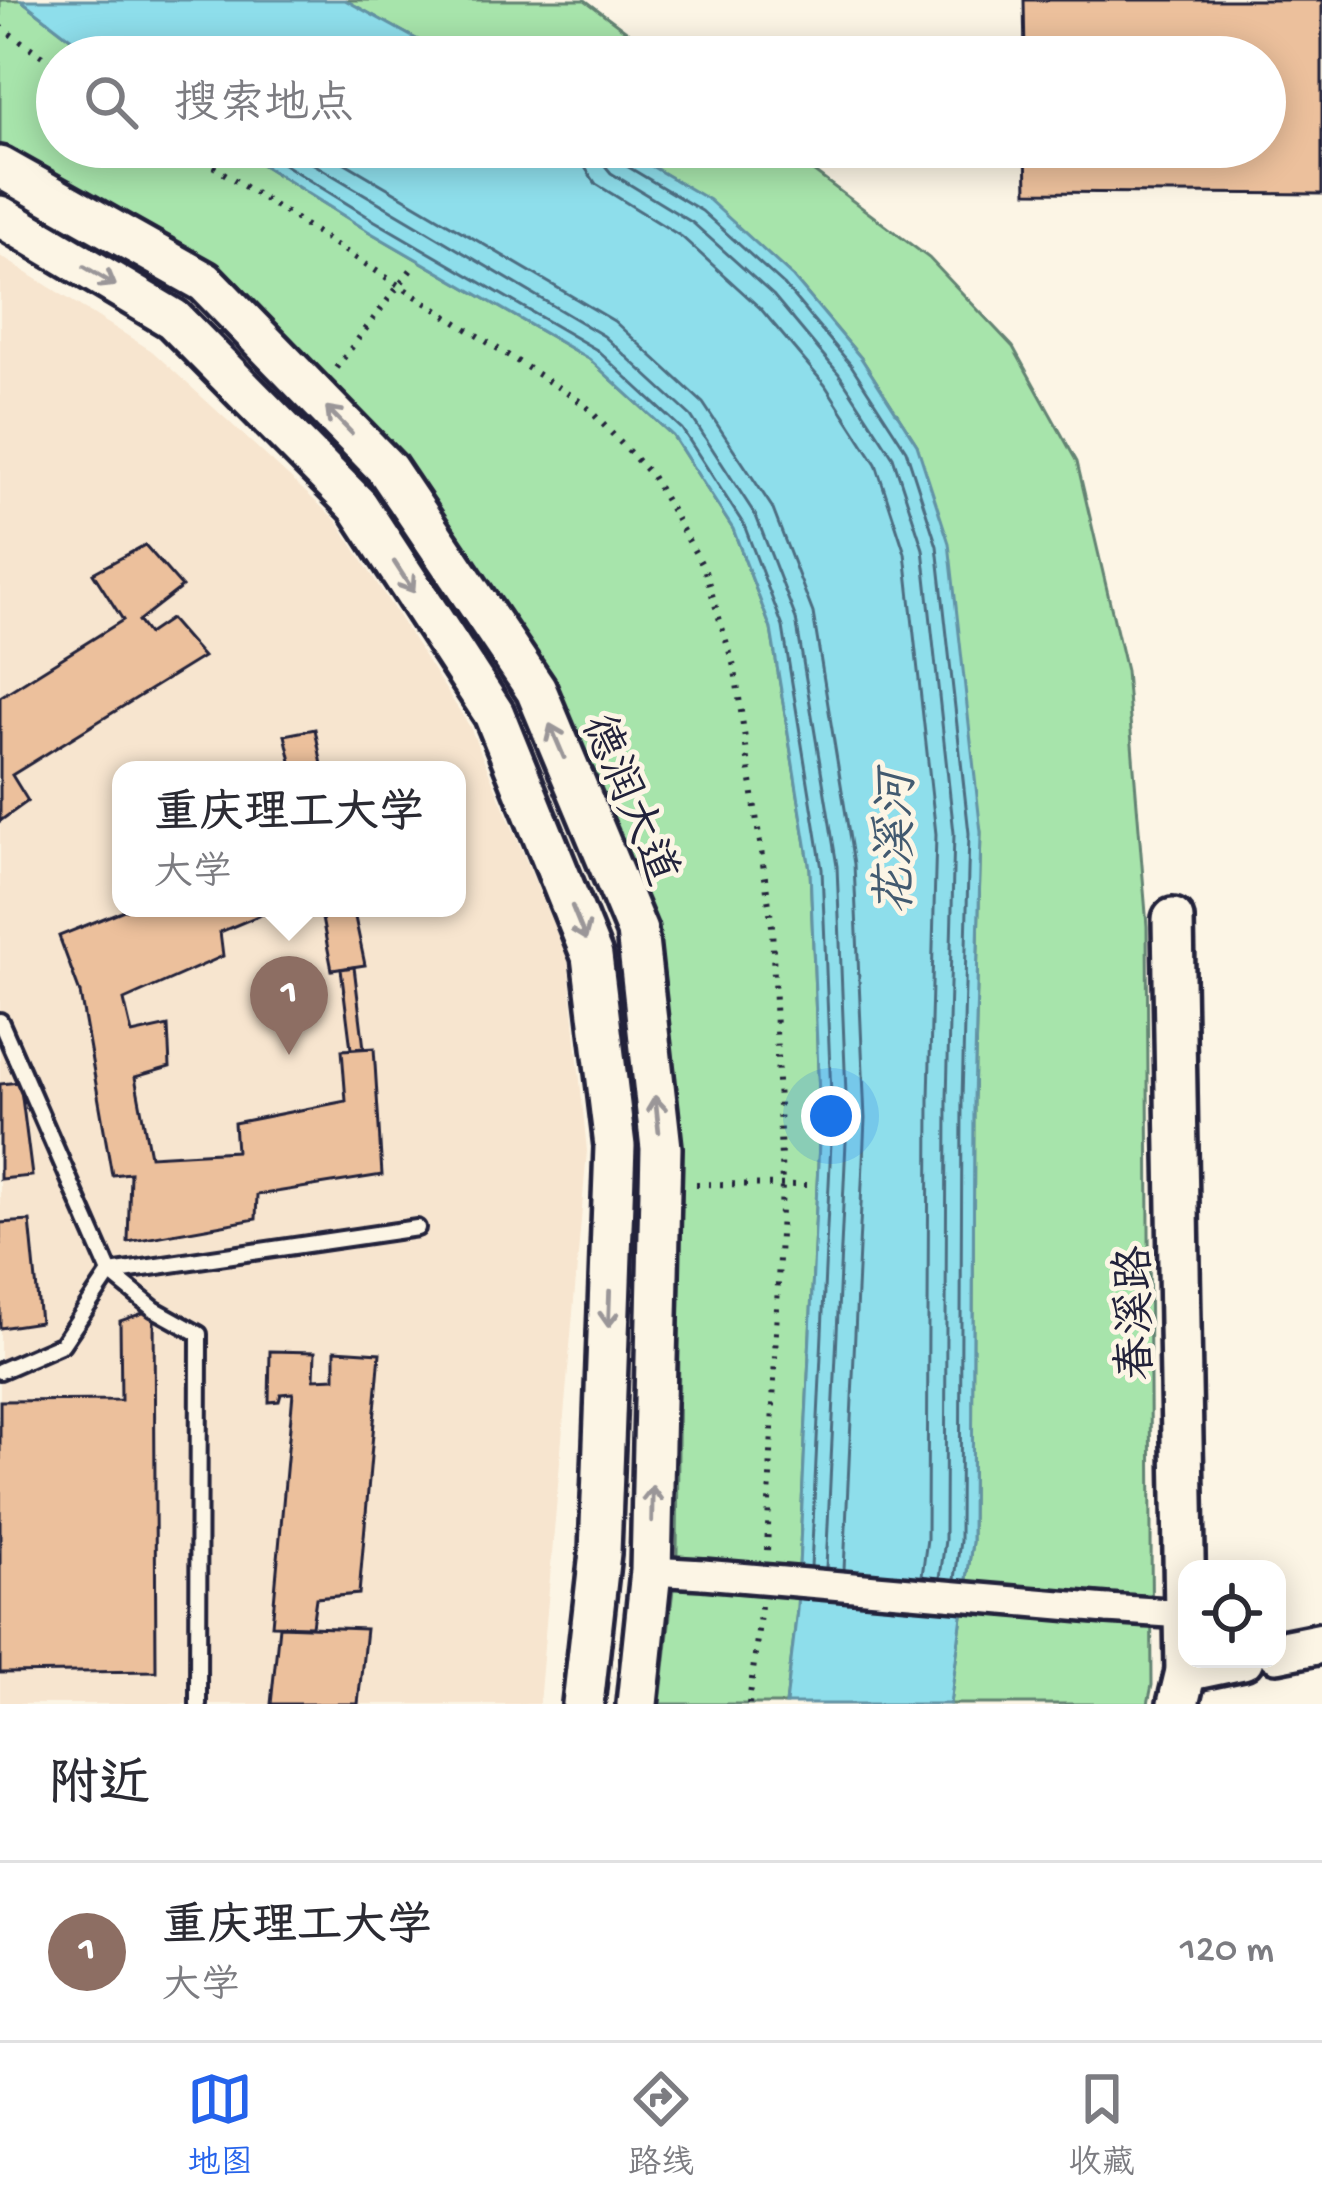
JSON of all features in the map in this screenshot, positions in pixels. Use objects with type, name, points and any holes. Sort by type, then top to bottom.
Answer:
[{"type":"main road","name":"德润大道","points":[[0,167],[205,282],[387,470],[536,690],[637,931],[661,1148],[651,1571],[637,1704]]},
{"type":"main road","points":[[0,216],[173,319],[358,506],[494,714],[592,956],[615,1146],[600,1552],[584,1704]]},
{"type":"main road","name":"春溪路","points":[[1173,919],[1184,1560]]},
{"type":"main road","points":[[1286,1650],[1322,1643]]},
{"type":"main road","points":[[1182,1687],[1223,1668]]},
{"type":"street","points":[[651,1571],[1178,1614]]},
{"type":"lane","points":[[0,1021],[110,1273],[154,1310],[199,1334],[198,1704]]},
{"type":"lane","points":[[0,1371],[62,1343],[110,1273],[417,1228]]},
{"type":"path","points":[[0,27],[36,52]]},
{"type":"path","points":[[216,168],[584,404],[652,476],[704,568],[735,670],[772,926],[782,1185],[765,1567]]},
{"type":"path","points":[[326,380],[413,267]]},
{"type":"path","points":[[680,1184],[809,1185]]},
{"type":"path","points":[[749,1704],[763,1590]]},
{"type":"shaded area","points":[[0,256],[152,351],[337,521],[470,727],[568,960],[587,1151],[539,1704],[0,1704]]},
{"type":"green space","points":[[0,0],[21,0],[68,36],[36,36],[36,166],[0,145]]},
{"type":"green space","points":[[345,0],[585,0],[633,36],[411,36]]},
{"type":"green space","points":[[39,168],[268,168],[589,359],[673,436],[733,529],[771,629],[810,869],[820,1121],[797,1610],[786,1704],[660,1704],[677,1553],[681,1147],[649,924],[551,676],[401,454],[211,268]]},
{"type":"green space","points":[[654,168],[809,168],[929,258],[1013,347],[1077,462],[1126,671],[1147,926],[1152,1685],[1148,1704],[950,1704],[972,1542],[974,1099],[981,832],[917,445],[861,358],[793,277],[709,201]]},
{"type":"water","points":[[21,0],[345,0],[411,36],[68,36]]},
{"type":"water","name":"花溪河","points":[[268,168],[655,168],[709,200],[793,277],[861,358],[917,445],[949,543],[981,832],[974,1099],[972,1542],[950,1704],[786,1704],[797,1610],[820,1121],[810,869],[771,629],[733,529],[673,436],[589,359]]},
{"type":"building","points":[[1024,0],[1322,0],[1322,194],[1027,192],[1026,168],[1286,168],[1286,36],[1025,36]]},
{"type":"building","points":[[145,545],[182,587],[138,621],[148,634],[170,619],[203,657],[12,775],[28,801],[0,821],[0,697],[123,620],[93,573]]},
{"type":"building","points":[[315,729],[321,761],[291,761],[285,735]]},
{"type":"building","points":[[112,915],[256,917],[220,932],[223,956],[124,1000],[132,1034],[168,1026],[170,1067],[135,1077],[150,1156],[236,1151],[234,1123],[346,1101],[342,1050],[374,1048],[382,1175],[257,1195],[256,1219],[128,1242],[130,1173],[112,1175],[80,993],[59,936]]},
{"type":"building","points":[[322,917],[355,917],[365,965],[332,970]]},
{"type":"building","points":[[354,967],[364,1048],[351,1049],[341,969]]},
{"type":"building","points":[[20,1082],[32,1176],[0,1179],[0,1084]]},
{"type":"building","points":[[30,1221],[40,1322],[0,1328],[0,1223]]},
{"type":"building","points":[[154,1309],[156,1671],[0,1673],[0,1401],[121,1400],[120,1321]]},
{"type":"building","points":[[335,1350],[380,1353],[359,1594],[316,1598],[312,1626],[272,1625],[293,1393],[269,1402],[270,1351],[315,1352],[314,1379],[335,1378]]},
{"type":"building","points":[[279,1626],[366,1629],[358,1704],[271,1704]]},
{"type":"place","name":"重庆理工大学","points":[[289,1055]]}]
